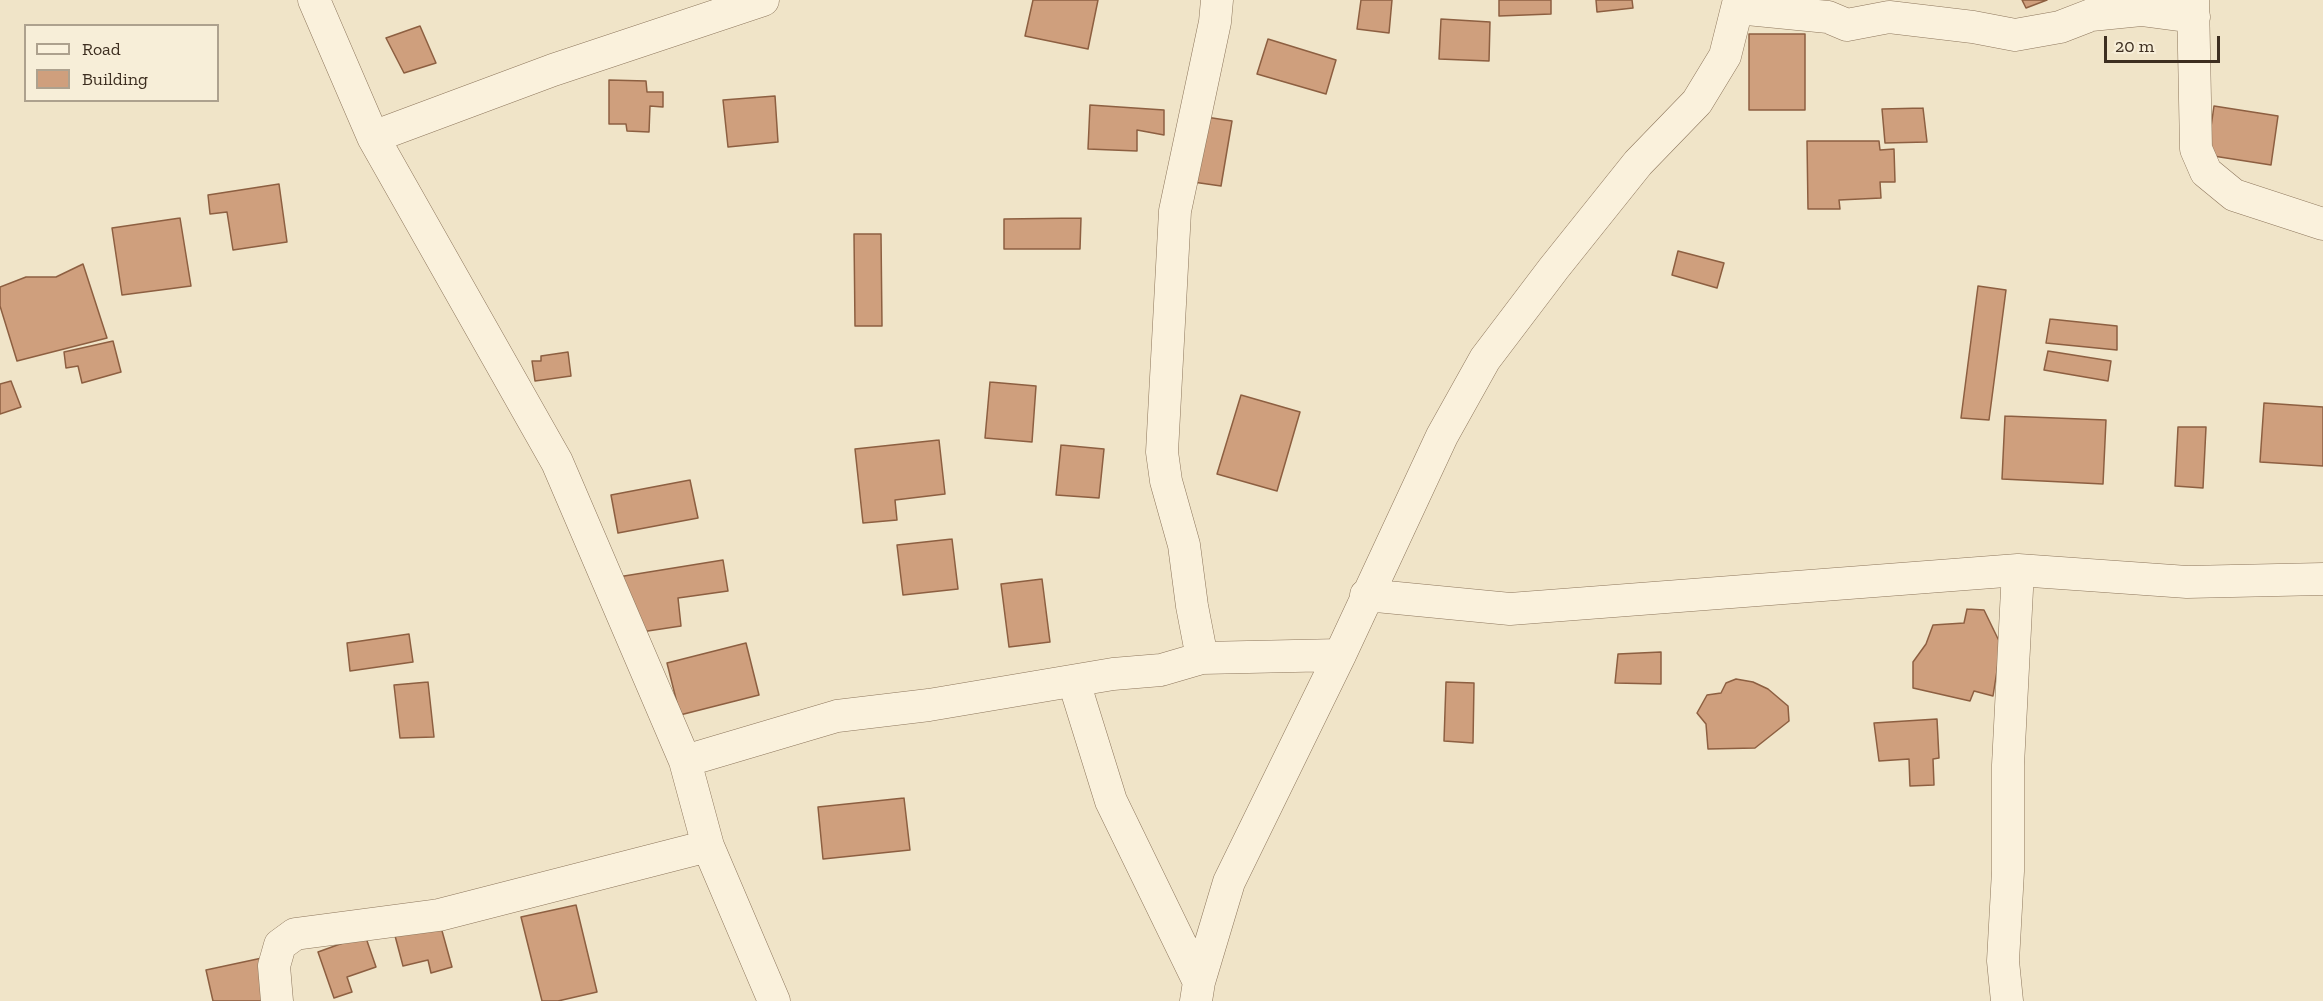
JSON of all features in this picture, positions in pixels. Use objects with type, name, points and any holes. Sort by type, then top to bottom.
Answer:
[{"type":"street","points":[[314,0],[374,137],[557,462],[685,761],[708,846],[774,1001]]},
{"type":"street","points":[[374,137],[554,70],[763,0]]},
{"type":"street","points":[[1202,658],[1184,545],[1166,480],[1162,452],[1175,211],[1215,22],[1216,0]]},
{"type":"street","points":[[1198,992],[1228,882],[1340,655],[1442,436],[1485,359],[1554,268],[1638,163],[1697,102],[1725,56],[1738,4],[1828,17],[1846,25],[1889,17],[2015,34],[2060,27],[2091,15],[2141,10],[2194,9],[2196,149],[2206,172],[2234,195],[2323,224]]},
{"type":"street","points":[[1366,595],[1510,609],[2018,570],[2187,582],[2323,579]]},
{"type":"street","points":[[2007,1001],[2003,961],[2008,871],[2008,765],[2018,570]]},
{"type":"street","points":[[685,761],[837,716],[929,705],[1113,674],[1161,670],[1202,658],[1340,655]]},
{"type":"street","points":[[1074,682],[1111,801],[1198,992]]},
{"type":"street","points":[[277,1001],[274,966],[280,945],[295,933],[439,915],[708,846]]},
{"type":"building","points":[[1033,0],[1098,0],[1088,49],[1025,36]]},
{"type":"building","points":[[1361,0],[1392,0],[1389,33],[1357,29]]},
{"type":"building","points":[[1499,0],[1551,0],[1551,14],[1499,16]]},
{"type":"building","points":[[1596,0],[1632,0],[1633,8],[1597,12]]},
{"type":"building","points":[[2022,0],[2047,0],[2026,8]]},
{"type":"building","points":[[1441,19],[1490,22],[1489,61],[1439,59]]},
{"type":"building","points":[[420,26],[436,63],[404,73],[386,38]]},
{"type":"building","points":[[1749,34],[1805,34],[1805,110],[1749,110]]},
{"type":"building","points":[[1268,39],[1336,60],[1326,94],[1257,74]]},
{"type":"building","points":[[609,80],[646,81],[647,92],[663,92],[663,107],[650,106],[649,132],[627,131],[626,124],[609,124]]},
{"type":"building","points":[[775,96],[778,142],[728,147],[723,100]]},
{"type":"building","points":[[1090,105],[1164,110],[1164,135],[1137,130],[1137,151],[1088,149]]},
{"type":"building","points":[[2214,106],[2278,116],[2271,165],[2207,155]]},
{"type":"building","points":[[1923,108],[1927,142],[1885,143],[1882,109]]},
{"type":"building","points":[[1180,113],[1232,121],[1221,186],[1193,182]]},
{"type":"building","points":[[1807,141],[1879,141],[1880,150],[1894,149],[1895,182],[1880,182],[1881,198],[1839,200],[1840,209],[1808,209]]},
{"type":"building","points":[[279,184],[287,242],[233,250],[227,212],[210,214],[208,195]]},
{"type":"building","points":[[180,218],[191,286],[122,295],[112,228]]},
{"type":"building","points":[[1081,218],[1080,249],[1004,249],[1004,219]]},
{"type":"building","points":[[854,234],[881,234],[882,326],[855,326]]},
{"type":"building","points":[[1678,251],[1724,263],[1717,288],[1672,275]]},
{"type":"building","points":[[83,264],[107,338],[17,361],[0,306],[0,287],[26,277],[56,277]]},
{"type":"building","points":[[1978,286],[2006,290],[1989,420],[1961,418]]},
{"type":"building","points":[[2050,319],[2117,326],[2117,350],[2046,343]]},
{"type":"building","points":[[113,341],[121,372],[82,383],[78,366],[66,368],[64,352]]},
{"type":"building","points":[[2048,351],[2111,361],[2108,381],[2044,370]]},
{"type":"building","points":[[568,352],[571,376],[535,381],[532,361],[541,361],[541,356]]},
{"type":"building","points":[[11,381],[21,407],[0,414],[0,384]]},
{"type":"building","points":[[990,382],[1036,386],[1032,442],[985,438]]},
{"type":"building","points":[[1241,395],[1300,412],[1277,491],[1217,474]]},
{"type":"building","points":[[2264,403],[2323,407],[2323,466],[2260,462]]},
{"type":"building","points":[[2005,416],[2106,420],[2103,484],[2002,479]]},
{"type":"building","points":[[2178,427],[2206,427],[2203,488],[2175,486]]},
{"type":"building","points":[[939,440],[945,494],[895,500],[897,520],[863,523],[855,449]]},
{"type":"building","points":[[1061,445],[1104,449],[1099,498],[1056,495]]},
{"type":"building","points":[[690,480],[698,518],[618,533],[611,495]]},
{"type":"building","points":[[952,539],[958,589],[903,595],[897,545]]},
{"type":"building","points":[[723,560],[728,591],[678,598],[681,626],[621,635],[618,577]]},
{"type":"building","points":[[1042,579],[1050,642],[1009,647],[1001,584]]},
{"type":"building","points":[[1967,609],[1984,610],[2001,645],[1993,696],[1974,691],[1970,701],[1913,688],[1913,662],[1926,644],[1933,625],[1964,623]]},
{"type":"building","points":[[409,634],[413,662],[350,671],[347,643]]},
{"type":"building","points":[[746,643],[759,695],[680,715],[667,663]]},
{"type":"building","points":[[1661,652],[1661,684],[1615,683],[1618,654]]},
{"type":"building","points":[[1736,679],[1753,682],[1768,689],[1788,706],[1789,721],[1755,748],[1708,749],[1706,724],[1697,713],[1707,695],[1721,693],[1726,683]]},
{"type":"building","points":[[428,682],[434,737],[400,738],[394,685]]},
{"type":"building","points":[[1446,682],[1474,683],[1473,743],[1444,741]]},
{"type":"building","points":[[1937,719],[1939,758],[1933,759],[1934,785],[1910,786],[1909,759],[1879,761],[1874,723]]},
{"type":"building","points":[[904,798],[910,850],[823,859],[818,807]]},
{"type":"building","points":[[576,905],[597,992],[558,1001],[542,1001],[521,917]]},
{"type":"building","points":[[439,920],[452,967],[431,973],[428,960],[403,966],[394,932]]},
{"type":"building","points":[[365,935],[376,967],[347,977],[352,992],[334,998],[318,952]]},
{"type":"building","points":[[262,958],[271,1001],[213,1001],[206,970]]}]
